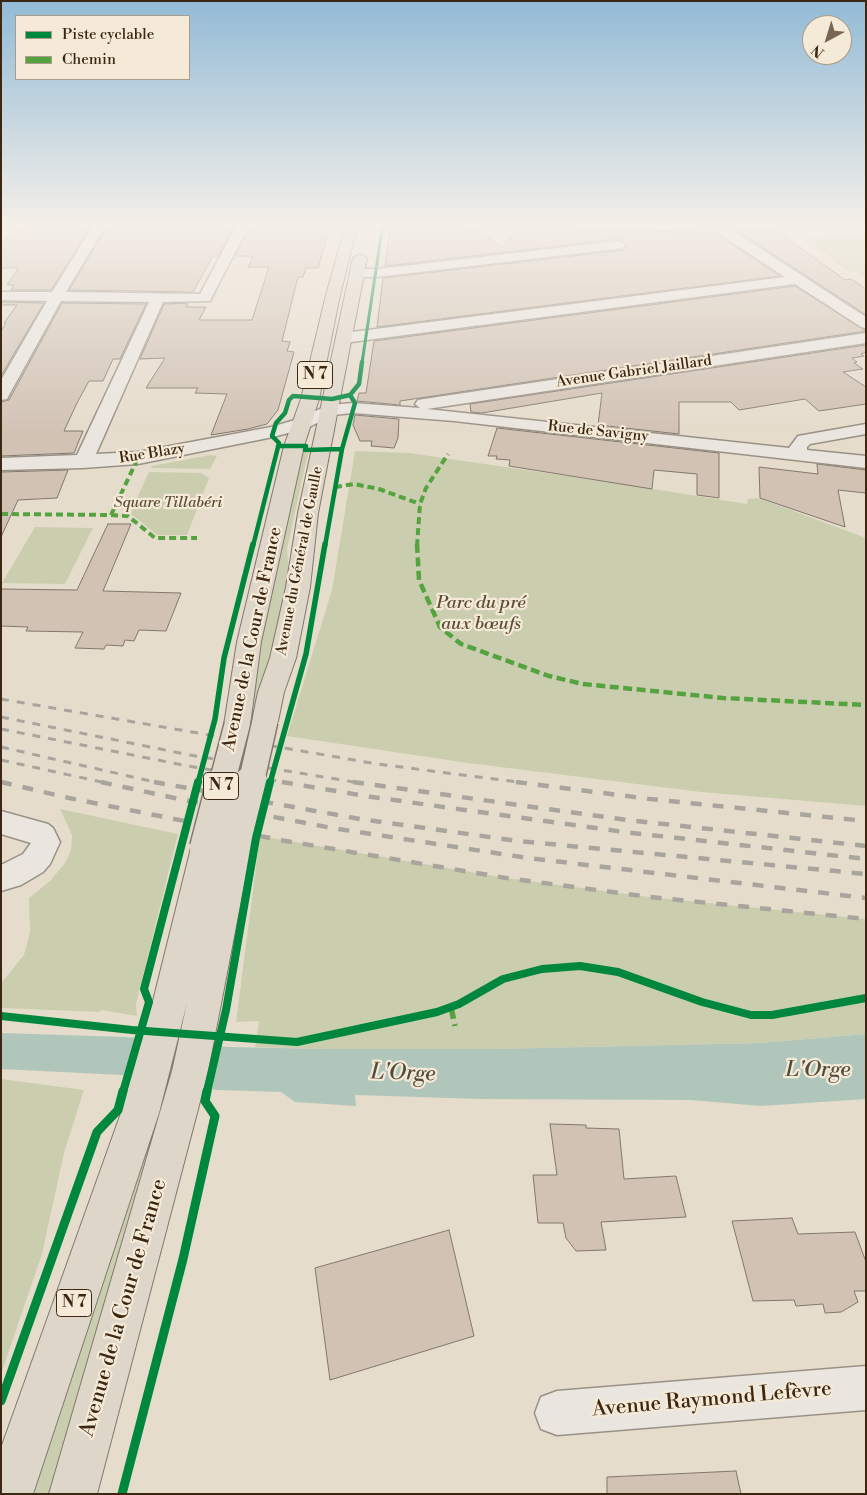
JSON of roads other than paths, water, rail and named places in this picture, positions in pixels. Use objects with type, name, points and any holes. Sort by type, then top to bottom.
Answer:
[{"type":"main road","name":"Avenue de la Cour de France","points":[[73,1494],[158,1118],[190,1071],[187,1000],[221,848],[249,642],[300,424],[310,399],[334,293]]},
{"type":"main road","name":"Avenue du Général de Gaulle","points":[[265,722],[271,692],[283,658],[294,605],[308,512],[353,293]]},
{"type":"main road","name":"Avenue de la Cour de France","points":[[221,848],[265,722]]},
{"type":"main road","name":"N 7","points":[[9,1494],[158,1118]]},
{"type":"street","points":[[1,395],[58,293]]},
{"type":"street","points":[[1,296],[205,298],[208,293]]},
{"type":"street","points":[[344,338],[693,293]]},
{"type":"street","points":[[819,293],[866,324]]},
{"type":"street","points":[[83,462],[158,297]]},
{"type":"street","name":"Avenue Gabriel Jaillard","points":[[404,411],[427,403],[866,338]]},
{"type":"street","name":"Rue de Savigny","points":[[329,410],[353,408],[404,411],[866,462]]},
{"type":"street","points":[[300,424],[329,410]]},
{"type":"street","name":"Rue Blazy","points":[[1,464],[83,462],[138,458],[273,432],[300,424]]},
{"type":"street","points":[[798,454],[798,446],[804,440],[866,429]]},
{"type":"street","points":[[1,822],[38,832],[46,842],[40,855],[33,863],[12,876],[1,878]]},
{"type":"street","name":"Avenue Raymond Lefèvre","points":[[557,1413],[866,1388]]},
{"type":"water","name":"L'Orge","points":[[1,1033],[126,1037],[229,1047],[327,1049],[495,1049],[761,1043],[866,1034],[866,1099],[761,1106],[691,1100],[480,1099],[355,1095],[356,1106],[295,1102],[281,1092],[217,1090],[122,1075],[1,1069]]},
{"type":"railway","points":[[1,699],[377,764],[526,783]]},
{"type":"railway","points":[[1,717],[190,755],[359,783]]},
{"type":"railway","points":[[1,729],[188,766],[289,783]]},
{"type":"railway","points":[[1,747],[157,783]]},
{"type":"railway","points":[[1,760],[106,783]]},
{"type":"railway","points":[[6,783],[1,782],[69,798],[280,840],[506,878],[650,897],[866,919]]},
{"type":"railway","points":[[101,782],[332,828],[528,858],[866,898]]},
{"type":"railway","points":[[282,782],[372,797],[624,832],[866,859]]},
{"type":"railway","points":[[353,782],[359,783]]},
{"type":"railway","points":[[516,782],[650,799],[866,821]]},
{"type":"railway","points":[[157,783],[360,819],[518,841],[866,874]]},
{"type":"railway","points":[[359,783],[627,820],[866,846]]},
{"type":"park label","name":"Square Tillabéri","points":[[168,503]]},
{"type":"park label","name":"Parc du pré aux bœufs","points":[[481,614]]}]
